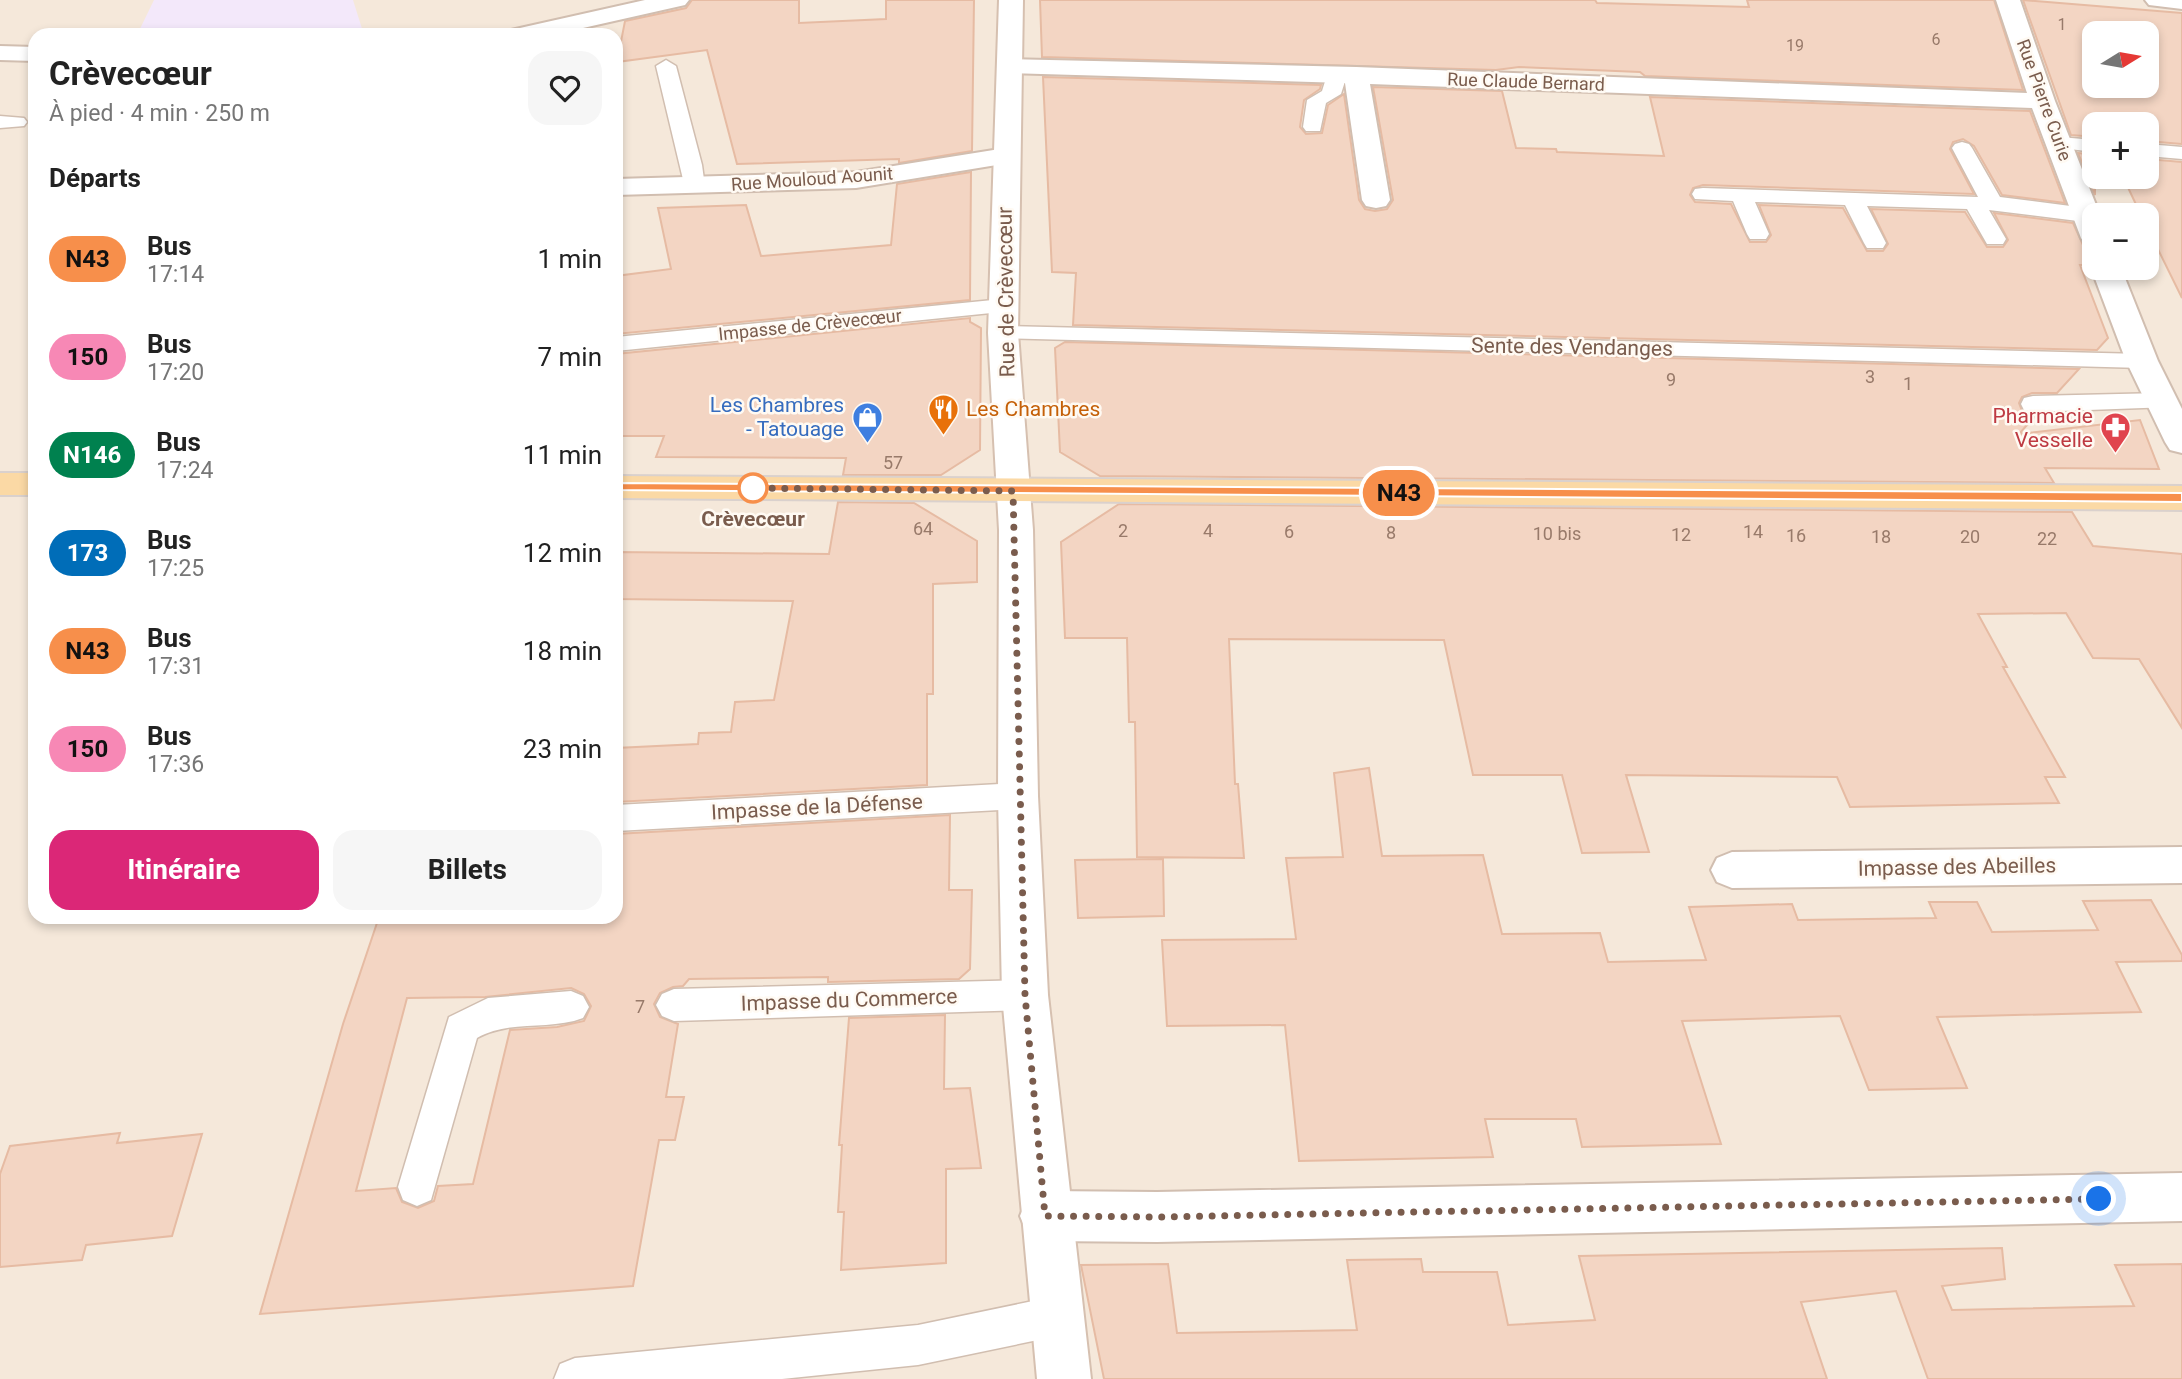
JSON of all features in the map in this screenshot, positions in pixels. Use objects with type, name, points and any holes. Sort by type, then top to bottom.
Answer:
[{"type":"main road","points":[[0,484],[28,484]]},
{"type":"main road","points":[[623,487],[2182,498]]},
{"type":"street","points":[[551,28],[677,0]]},
{"type":"street","name":"Rue de Crèvecœur","points":[[1011,0],[1003,319],[1016,530],[1018,796],[1025,995],[1045,1216],[1064,1379]]},
{"type":"street","name":"Rue Pierre Curie","points":[[2008,0],[2042,101],[2082,205]]},
{"type":"street","points":[[2157,0],[2182,2]]},
{"type":"street","points":[[0,53],[28,54]]},
{"type":"street","name":"Rue Claude Bernard","points":[[1009,66],[1346,75],[2042,101]]},
{"type":"street","points":[[1346,75],[1376,200]]},
{"type":"street","name":"Rue Mouloud Aounit","points":[[623,187],[694,187],[856,180],[1006,156]]},
{"type":"street","points":[[2111,280],[2141,361],[2182,442]]},
{"type":"street","name":"Impasse des Abeilles","points":[[1732,870],[2182,865]]},
{"type":"street","points":[[1045,1216],[1157,1217],[2182,1197]]},
{"type":"lane","points":[[666,66],[692,165],[694,187]]},
{"type":"lane","points":[[1313,127],[1317,100],[1331,94],[1346,75]]},
{"type":"lane","points":[[2059,143],[2082,145]]},
{"type":"lane","points":[[1962,148],[1995,239]]},
{"type":"lane","points":[[2159,151],[2182,153]]},
{"type":"lane","points":[[1703,194],[1983,203],[2082,225]]},
{"type":"lane","points":[[1741,195],[1758,234]]},
{"type":"lane","points":[[1853,199],[1875,243]]},
{"type":"lane","name":"Impasse de Crèvecœur","points":[[623,344],[1003,319]]},
{"type":"lane","name":"Sente des Vendanges","points":[[1003,319],[2141,361]]},
{"type":"lane","points":[[2033,404],[2162,401]]},
{"type":"lane","name":"Impasse de la Défense","points":[[623,818],[1018,796]]},
{"type":"lane","name":"Impasse du Commerce","points":[[674,1004],[1025,995]]},
{"type":"lane","points":[[417,1187],[462,1028],[488,1014],[522,1009],[571,1007]]},
{"type":"lane","points":[[575,1379],[918,1345],[1057,1316]]},
{"type":"shaded area","points":[[0,0],[2182,0],[2182,1379],[0,1379]]},
{"type":"shaded area","points":[[154,0],[353,0],[362,28],[140,28]]},
{"type":"building","points":[[692,0],[799,0],[799,23],[886,19],[886,0],[974,0],[972,151],[899,163],[899,159],[737,164],[707,50],[623,61],[625,21],[686,8]]},
{"type":"building","points":[[1040,0],[1595,0],[1597,3],[1749,7],[1747,0],[1994,0],[2023,90],[1645,76],[1640,72],[1519,67],[1496,70],[1042,57]]},
{"type":"building","points":[[2023,0],[2182,13],[2182,144],[2159,142],[2159,112],[2082,112],[2082,136],[2071,135]]},
{"type":"building","points":[[1043,77],[1321,85],[1320,89],[1304,100],[1300,127],[1306,134],[1322,133],[1328,105],[1344,94],[1359,200],[1365,209],[1375,211],[1387,209],[1393,200],[1373,87],[1502,91],[1516,148],[1664,156],[1650,97],[2030,111],[2065,203],[2002,195],[1974,146],[1963,139],[1953,142],[1950,149],[1974,194],[1703,185],[1693,188],[1690,195],[1695,202],[1731,204],[1750,242],[1766,242],[1771,235],[1759,205],[1843,208],[1867,251],[1883,251],[1888,244],[1871,209],[1965,212],[1987,247],[2003,247],[2008,240],[1994,213],[2073,223],[2082,243],[2082,280],[2086,280],[2108,338],[2097,350],[1073,325],[1076,273],[1052,272]]},
{"type":"building","points":[[2159,160],[2182,162],[2182,298],[2159,251],[2159,203],[2135,203],[2129,189],[2159,189]]},
{"type":"building","points":[[971,172],[970,300],[623,333],[623,275],[671,269],[658,208],[746,205],[761,256],[891,245],[897,184]]},
{"type":"building","points":[[970,318],[970,322],[981,328],[980,450],[941,475],[843,475],[846,458],[656,457],[664,436],[623,436],[623,353]]},
{"type":"building","points":[[1065,342],[2079,369],[2057,393],[2032,393],[2022,397],[2019,403],[2022,411],[2037,414],[2019,434],[2140,420],[2159,469],[2045,468],[2054,483],[1100,476],[1060,452],[1055,348]]},
{"type":"building","points":[[838,502],[914,503],[977,541],[977,582],[933,584],[933,694],[927,694],[927,785],[623,802],[623,748],[698,744],[699,733],[731,732],[735,702],[774,700],[793,601],[623,599],[623,552],[829,554]]},
{"type":"building","points":[[1119,504],[2072,512],[2093,546],[2182,554],[2182,728],[2139,659],[2093,658],[2066,613],[1978,614],[2007,667],[2003,667],[2065,777],[2045,777],[2059,803],[1850,807],[1837,777],[1626,775],[1649,852],[1582,853],[1562,775],[1473,775],[1444,640],[1229,639],[1235,784],[1238,784],[1244,858],[1137,857],[1135,722],[1129,722],[1127,638],[1065,638],[1061,542]]},
{"type":"building","points":[[1369,768],[1382,856],[1483,855],[1502,934],[1600,933],[1608,962],[1706,960],[1689,907],[1792,904],[1798,920],[1936,918],[1929,902],[1977,902],[1992,932],[2098,930],[2083,901],[2151,900],[2182,955],[2182,961],[2116,962],[2141,1012],[1937,1017],[1967,1088],[1869,1090],[1840,1016],[1682,1021],[1721,1144],[1582,1147],[1576,1119],[1485,1119],[1493,1157],[1299,1161],[1285,1025],[1167,1026],[1162,940],[1296,939],[1286,858],[1343,857],[1334,773]]},
{"type":"building","points":[[950,815],[949,890],[972,890],[970,969],[959,979],[828,982],[828,977],[689,979],[683,986],[660,993],[654,1004],[660,1017],[678,1024],[666,1097],[684,1097],[675,1140],[659,1140],[633,1286],[260,1314],[343,1024],[377,924],[623,924],[623,834]],"holes":[[[571,988],[584,994],[591,1006],[584,1021],[557,1027],[510,1030],[473,1184],[438,1186],[434,1201],[418,1208],[402,1202],[396,1188],[356,1191],[407,998],[485,997]]]},
{"type":"building","points":[[1163,859],[1164,916],[1078,918],[1075,860]]},
{"type":"building","points":[[945,1015],[944,1089],[970,1088],[981,1168],[946,1169],[946,1263],[841,1270],[844,1212],[838,1212],[842,1145],[839,1145],[849,1018]]},
{"type":"building","points":[[120,1133],[117,1143],[202,1134],[172,1236],[86,1245],[82,1260],[0,1267],[0,1174],[10,1146]]},
{"type":"building","points":[[2002,1248],[2005,1279],[1942,1286],[1952,1310],[2134,1306],[2115,1265],[2182,1264],[2182,1379],[1928,1379],[1896,1291],[1801,1302],[1827,1379],[1104,1379],[1081,1265],[1168,1264],[1177,1333],[1357,1330],[1347,1260],[1421,1259],[1423,1272],[1497,1272],[1508,1325],[1595,1320],[1579,1256]]},
{"type":"bus line","name":"N43","points":[[623,487],[2182,498]]},
{"type":"place","name":"Les Chambres","points":[[943,436]]},
{"type":"place","name":"Les Chambres - Tatouage","points":[[867,444]]},
{"type":"place","name":"Pharmacie Vesselle","points":[[2116,455]]},
{"type":"place","name":"Crèvecœur","points":[[753,488]]},
{"type":"route","points":[[753,488],[750,488],[1013,491],[1016,530],[1020,883],[1025,995],[1045,1216],[1157,1217],[2099,1199]]}]
